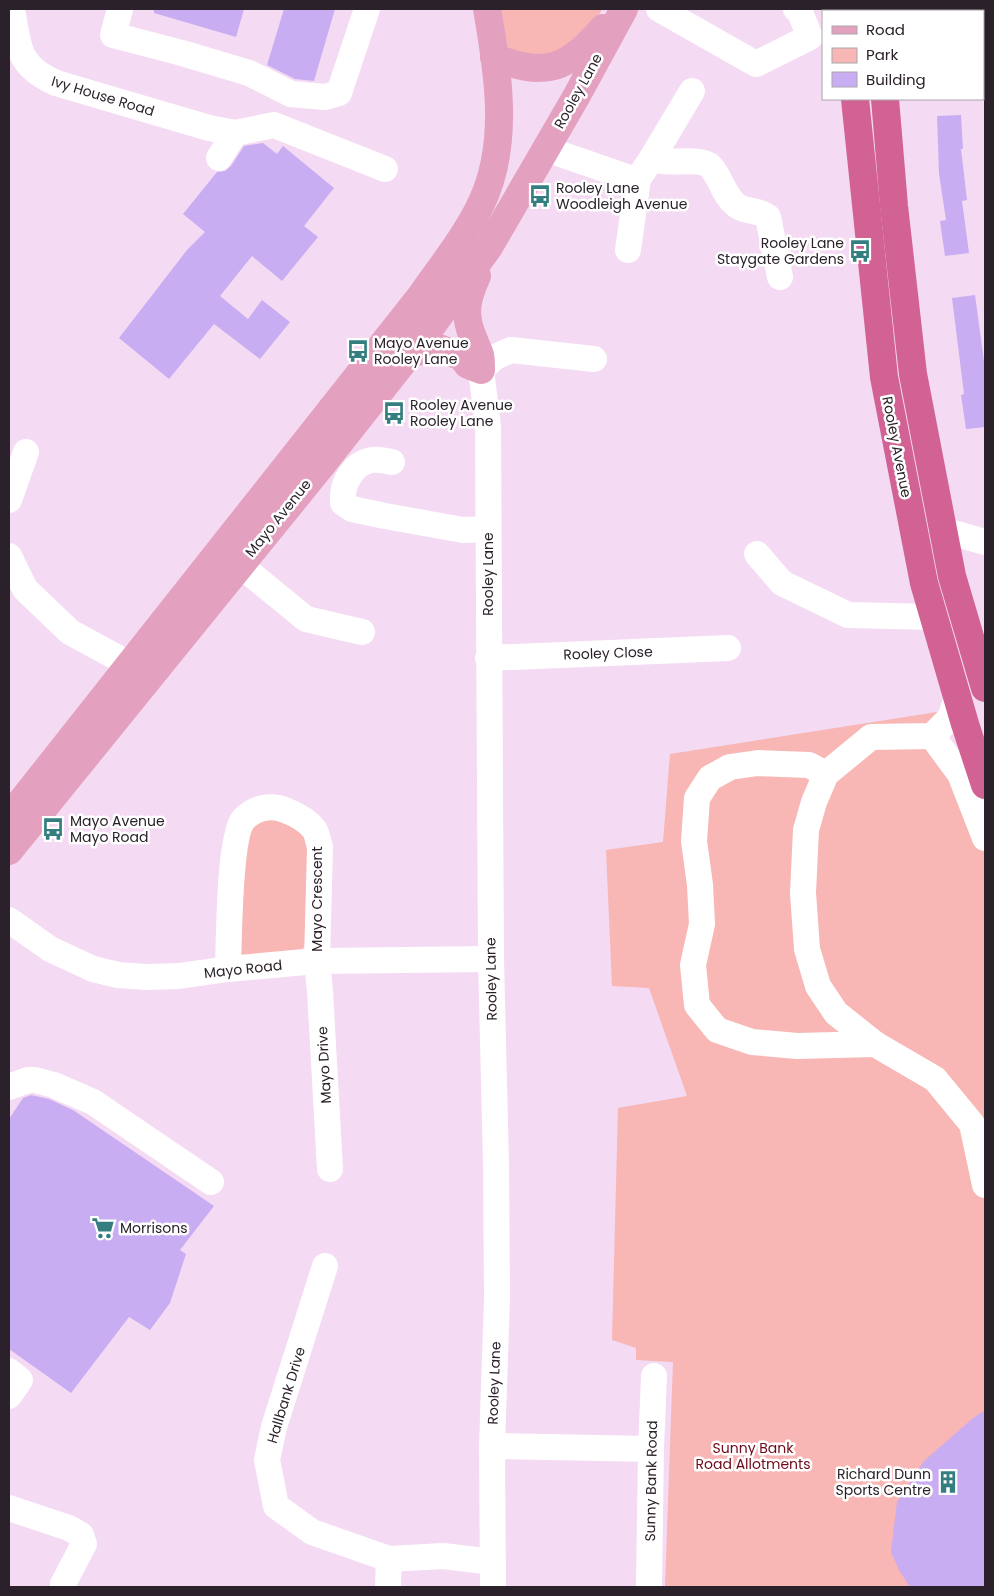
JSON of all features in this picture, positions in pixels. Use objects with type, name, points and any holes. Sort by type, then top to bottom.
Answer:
[{"type":"highway","name":"Rooley Avenue","points":[[855,100],[884,378],[924,583],[957,698],[985,785]]},
{"type":"highway","points":[[885,100],[894,206],[913,374],[952,576],[980,651],[985,688]]},
{"type":"main road","points":[[494,57],[528,68],[555,66],[570,60],[588,45],[620,9]]},
{"type":"main road","name":"Rooley Lane","points":[[532,174],[624,9]]},
{"type":"main road","name":"Mayo Avenue","points":[[9,816],[420,297],[467,229],[481,204],[492,176],[498,148],[499,100],[494,57],[485,13]]},
{"type":"main road","name":"Mayo Avenue","points":[[9,851],[411,353],[490,247],[532,174]]},
{"type":"main road","points":[[411,353],[439,348],[462,357],[468,365],[481,370],[481,355],[467,322],[468,296],[490,247]]},
{"type":"street","name":"Ivy House Road","points":[[12,9],[18,39],[25,60],[30,68],[42,77],[56,83],[209,128],[235,133]]},
{"type":"street","points":[[120,9],[113,34],[249,73],[291,94],[325,97],[339,94],[367,9]]},
{"type":"street","points":[[659,9],[692,17],[756,64],[816,38],[799,10],[796,9]]},
{"type":"street","points":[[628,250],[645,169],[692,91]]},
{"type":"street","points":[[218,158],[235,133],[274,125],[385,169]]},
{"type":"street","points":[[546,148],[626,177],[663,161],[702,163],[709,166],[735,205],[745,211],[764,213],[768,217],[780,277]]},
{"type":"street","points":[[481,370],[495,357],[511,350],[594,359]]},
{"type":"street","name":"Rooley Lane","points":[[481,370],[488,426],[491,959],[496,1164],[497,1298],[492,1446],[493,1587]]},
{"type":"street","points":[[9,500],[27,452]]},
{"type":"street","points":[[392,462],[374,460],[362,463],[350,475],[342,492],[343,503],[352,509],[462,530],[488,529]]},
{"type":"street","points":[[943,530],[985,542]]},
{"type":"street","points":[[757,554],[782,584],[848,615],[933,617]]},
{"type":"street","points":[[9,556],[25,589],[70,632],[129,664]]},
{"type":"street","points":[[240,566],[306,619],[362,632]]},
{"type":"street","name":"Rooley Close","points":[[488,658],[728,648]]},
{"type":"street","points":[[957,698],[950,718],[932,736],[872,737],[826,774],[814,802],[806,830],[803,893],[807,949],[818,986],[836,1013],[874,1044],[935,1079],[972,1124],[985,1185]]},
{"type":"street","points":[[932,736],[960,774],[985,838]]},
{"type":"street","points":[[826,774],[808,765],[758,763],[730,766],[710,778],[698,798],[694,841],[700,885],[702,924],[693,965],[697,1005],[717,1030],[752,1042],[797,1046],[874,1044]]},
{"type":"street","name":"Mayo Crescent","points":[[228,969],[234,848],[242,821],[255,810],[271,807],[283,809],[300,817],[315,829],[320,847],[317,961]]},
{"type":"street","name":"Mayo Road","points":[[9,920],[50,949],[93,969],[118,975],[146,977],[179,976],[228,969],[317,961],[491,959]]},
{"type":"street","name":"Mayo Drive","points":[[317,961],[330,1169]]},
{"type":"street","points":[[9,1087],[28,1080],[35,1080],[54,1085],[93,1102],[210,1182]]},
{"type":"street","name":"Hallbank Drive","points":[[325,1266],[274,1427],[266,1460],[276,1506],[312,1532],[388,1559],[443,1556],[493,1562]]},
{"type":"street","points":[[9,1371],[20,1380],[9,1396]]},
{"type":"street","name":"Sunny Bank Road","points":[[649,1587],[654,1376]]},
{"type":"street","points":[[492,1446],[651,1449]]},
{"type":"street","points":[[9,1508],[69,1528],[81,1535],[84,1544],[64,1584]]},
{"type":"street","points":[[388,1559],[388,1587]]},
{"type":"green space","points":[[501,9],[602,9],[588,31],[568,49],[552,55],[517,56],[507,46]]},
{"type":"green space","name":"Sunny Bank Road Allotments","points":[[937,712],[985,847],[985,1587],[665,1587],[673,1362],[636,1360],[636,1348],[612,1340],[618,1108],[687,1096],[649,988],[612,986],[606,850],[663,842],[670,754]]},
{"type":"green space","points":[[279,817],[311,841],[306,942],[303,949],[242,956],[238,951],[240,853],[258,819]]},
{"type":"building","points":[[154,9],[244,9],[236,37],[154,13]]},
{"type":"building","points":[[284,9],[335,9],[314,81],[295,79],[267,65]]},
{"type":"building","points":[[961,115],[963,149],[961,149],[967,200],[962,201],[969,253],[945,256],[940,221],[946,220],[939,174],[937,116]]},
{"type":"building","points":[[263,143],[277,154],[283,146],[334,188],[304,226],[318,237],[282,281],[252,256],[220,296],[248,319],[262,300],[290,322],[260,359],[214,324],[169,379],[119,338],[187,250],[205,232],[183,214],[217,172],[225,171],[231,166],[244,146]]},
{"type":"building","points":[[975,295],[985,369],[985,427],[966,429],[961,395],[964,394],[952,298]]},
{"type":"building","name":"Morrisons","points":[[31,1095],[49,1099],[73,1110],[214,1206],[180,1250],[186,1254],[170,1303],[150,1330],[129,1317],[71,1393],[9,1349],[9,1119],[23,1098]]},
{"type":"building","name":"Richard Dunn Sports Centre","points":[[985,1410],[985,1587],[910,1587],[899,1570],[891,1552],[897,1502],[924,1461]]},
{"type":"place","name":"Rooley Lane Woodleigh Avenue","points":[[540,196]]},
{"type":"place","name":"Rooley Lane Staygate Gardens","points":[[860,251]]},
{"type":"place","name":"Mayo Avenue Rooley Lane","points":[[358,351]]},
{"type":"place","name":"Rooley Avenue Rooley Lane","points":[[394,413]]},
{"type":"place","name":"Mayo Avenue Mayo Road","points":[[53,829]]},
{"type":"place","name":"Morrisons","points":[[103,1228]]},
{"type":"place","name":"Richard Dunn Sports Centre","points":[[948,1482]]}]
